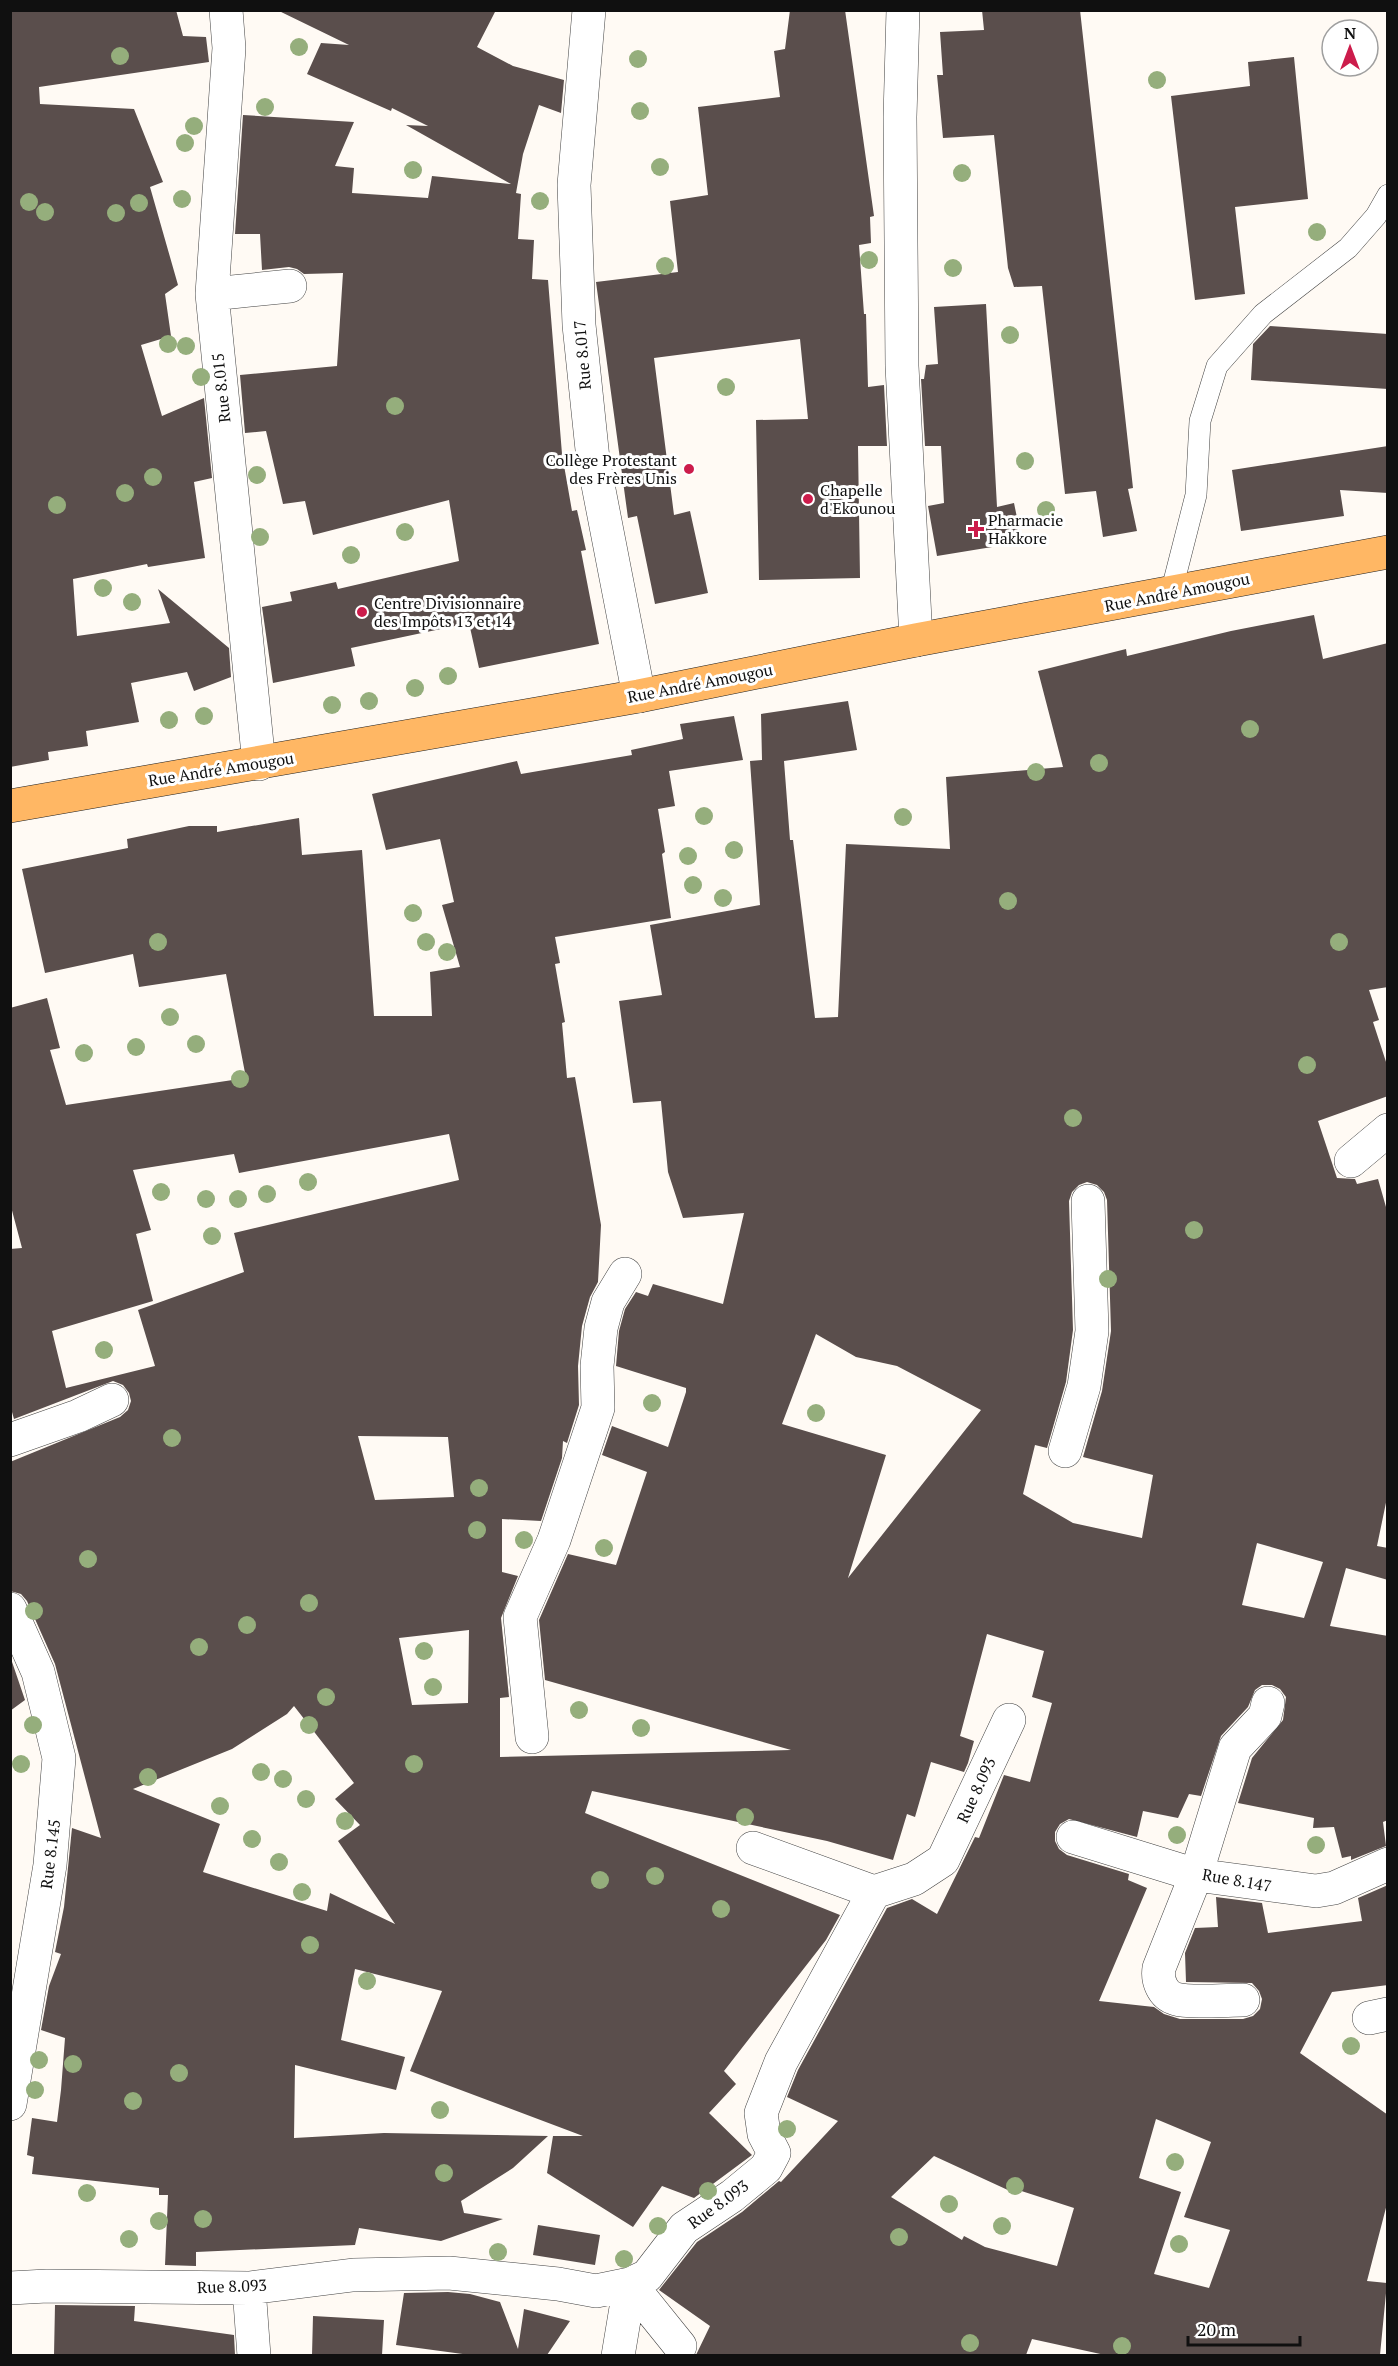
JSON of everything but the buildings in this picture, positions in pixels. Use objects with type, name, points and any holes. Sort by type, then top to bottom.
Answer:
[{"type":"main road","name":"Rue André Amougou","points":[[10,806],[639,696],[916,640],[1388,552]]},
{"type":"street","name":"Rue 8.015","points":[[226,10],[229,48],[212,294],[259,764]]},
{"type":"street","name":"Rue 8.017","points":[[589,10],[574,184],[579,325],[593,459],[639,696]]},
{"type":"street","points":[[903,10],[900,117],[902,366],[916,640]]},
{"type":"street","points":[[212,294],[290,286]]},
{"type":"street","points":[[1351,1161],[1388,1131]]},
{"type":"street","points":[[1065,1451],[1084,1386],[1092,1331],[1088,1201]]},
{"type":"street","points":[[532,1737],[520,1617],[554,1540],[598,1408],[597,1366],[601,1328],[608,1302],[625,1274]]},
{"type":"street","points":[[10,1440],[78,1416],[112,1400]]},
{"type":"street","name":"Rue 8.145","points":[[10,1609],[38,1672],[58,1758],[50,1865],[10,2104]]},
{"type":"street","name":"Rue 8.147","points":[[1268,1703],[1265,1716],[1235,1748],[1196,1875],[1316,1891],[1334,1888],[1388,1864]]},
{"type":"street","name":"Rue 8.093","points":[[10,2288],[47,2286],[249,2288],[352,2275],[449,2273],[558,2284],[596,2291],[630,2284],[646,2276],[684,2228],[732,2196],[766,2168],[774,2153],[764,2134],[761,2113],[781,2062],[874,1892],[914,1879],[943,1860],[1009,1720]]},
{"type":"street","points":[[1073,1837],[1196,1875],[1157,1978],[1162,1989],[1175,1999],[1243,2000]]},
{"type":"street","points":[[753,1848],[874,1892]]},
{"type":"street","points":[[630,2284],[680,2346]]},
{"type":"street","points":[[618,2355],[630,2284]]},
{"type":"street","points":[[249,2288],[254,2355]]},
{"type":"lane","points":[[1171,593],[1196,495],[1200,422],[1217,366],[1263,314],[1348,248],[1376,216],[1388,195]]},
{"type":"place","name":"Collège Protestant des Frères Unis","points":[[689,469]]},
{"type":"place","name":"Chapelle d'Ekounou","points":[[808,499]]},
{"type":"place","name":"Pharmacie Hakkore","points":[[976,529]]},
{"type":"place","name":"Centre Divisionnaire des Impôts 13 et 14","points":[[362,612]]}]
